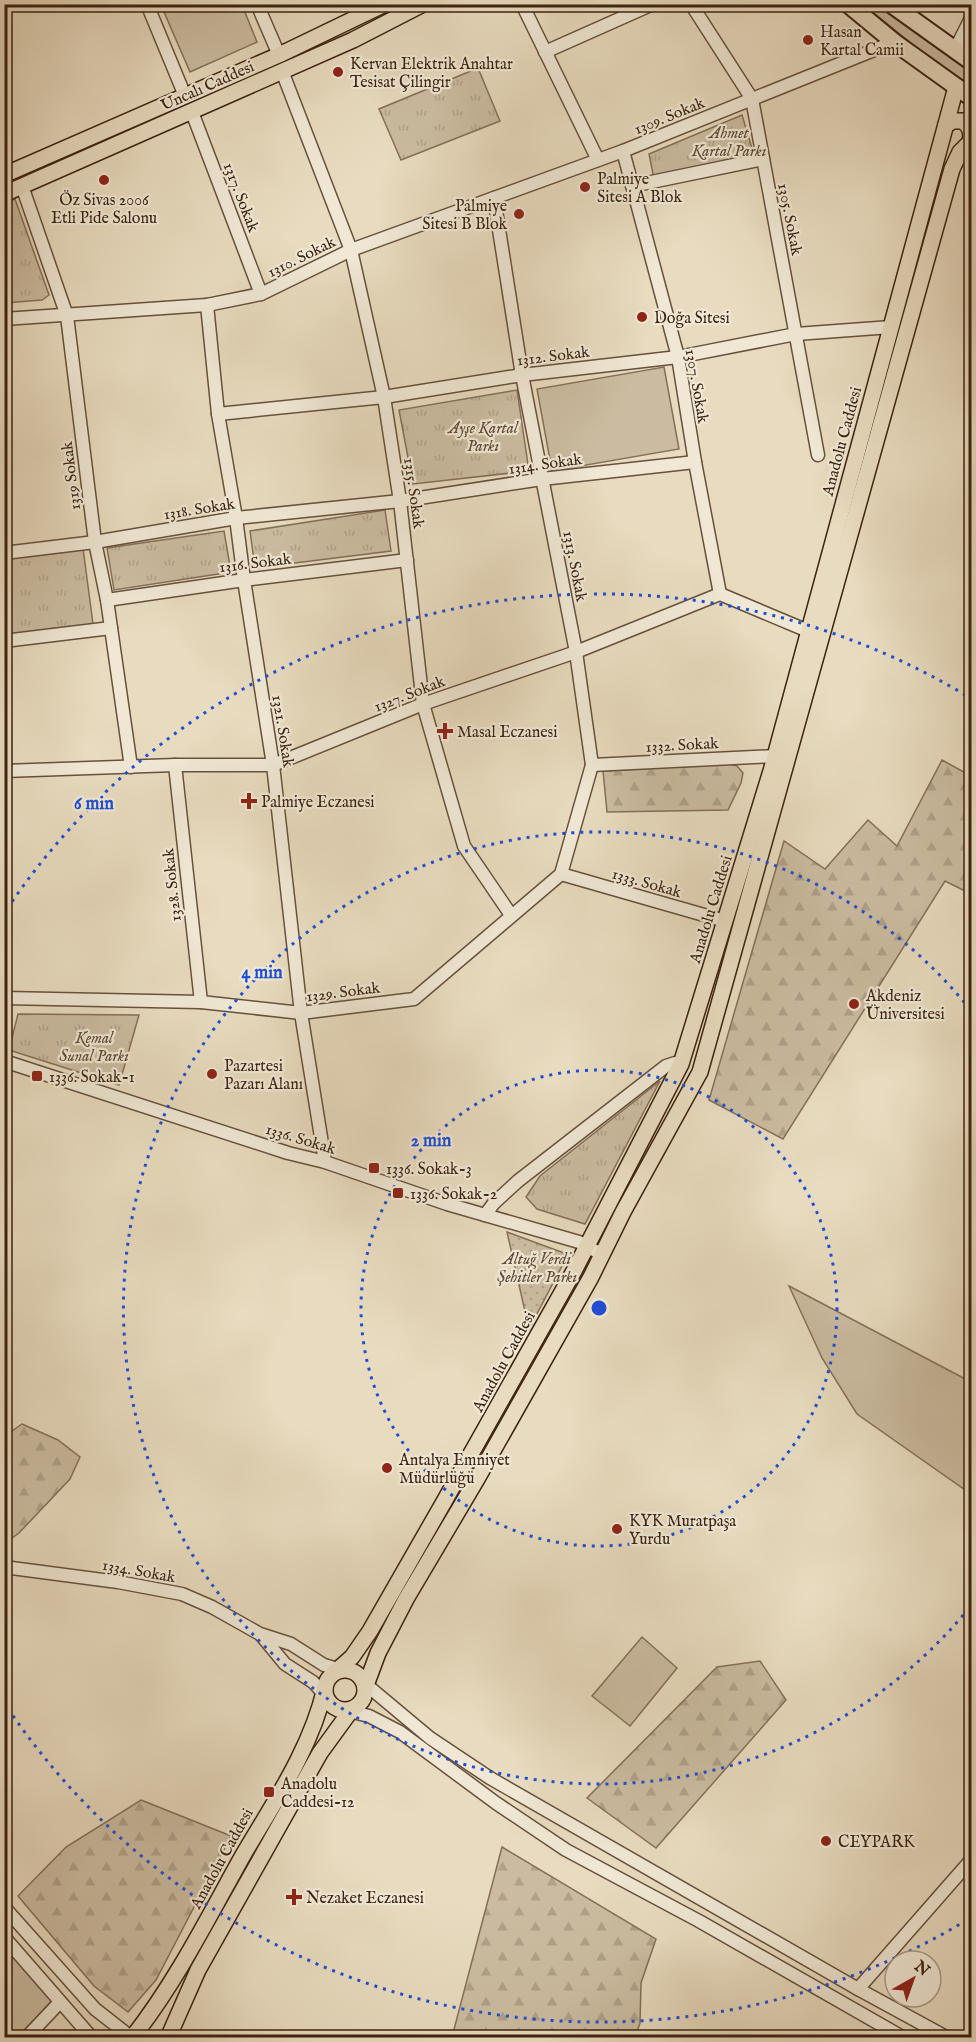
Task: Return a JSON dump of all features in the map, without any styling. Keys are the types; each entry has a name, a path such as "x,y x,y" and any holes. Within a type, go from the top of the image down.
{"highway":[{"path":"848,4 894,42 972,98"},
{"path":"891,4 972,62"}],"main road":[{"name":"Uncalı Caddesi","path":"4,175 279,55 385,4"},
{"name":"Uncalı Caddesi","path":"4,194 353,40 423,4"},
{"name":"Anadolu Caddesi","path":"338,1670 352,1657 370,1632 587,1248 681,1064 775,756 956,87"},
{"path":"946,125 952,121 963,121 969,127 971,141"},
{"name":"Anadolu Caddesi","path":"365,1685 378,1653 406,1599 477,1479 603,1255 623,1212 700,1072 952,169 960,152 971,141"},
{"path":"168,2037 198,1970 320,1753 349,1710 362,1700 365,1685 355,1672 338,1670 330,1676 324,1692 333,1706 349,1710"},
{"name":"Anadolu Caddesi","path":"132,2037 172,1981 295,1764 320,1709 324,1692"}],"street":[{"path":"147,4 185,96"},
{"path":"256,4 279,55"},
{"path":"522,4 598,160"},
{"path":"545,52 654,4"},
{"name":"1305. Sokak","path":"691,4 752,99 818,455"},
{"path":"954,50 972,16"},
{"name":"1309. Sokak","path":"598,160 623,152 894,42"},
{"name":"1315. Sokak","path":"282,71 351,250 384,397 400,501 423,704 464,846 511,915"},
{"name":"1317. Sokak","path":"192,112 261,294"},
{"name":"1307. Sokak","path":"623,152 678,357 720,594"},
{"path":"632,186 763,159"},
{"name":"1310. Sokak","path":"4,320 207,305 261,294 351,250 598,160"},
{"name":"1319 Sokak","path":"22,186 67,316 95,542 107,600 130,767"},
{"name":"1313. Sokak","path":"494,198 522,375 576,652 592,765 561,874"},
{"name":"1321. Sokak","path":"207,305 218,414 273,765 301,1013 326,1162"},
{"name":"1312. Sokak","path":"218,414 384,397 522,375 678,357 796,334 891,327"},
{"name":"1314. Sokak","path":"400,501 542,479 695,462"},
{"name":"1318. Sokak","path":"4,553 95,542 236,518 400,501"},
{"name":"1316. Sokak","path":"107,600 406,560"},
{"path":"720,594 808,632"},
{"name":"1327. Sokak","path":"4,771 174,765 273,765 423,704 576,652 720,594"},
{"path":"4,641 111,628"},
{"name":"1332. Sokak","path":"592,765 775,756"},
{"name":"1328. Sokak","path":"174,765 201,1002"},
{"path":"511,915 561,874"},
{"name":"1333. Sokak","path":"561,874 725,921"},
{"name":"1329. Sokak","path":"4,998 201,1002 301,1013 414,999 511,915"},
{"name":"1336. Sokak","path":"4,1061 288,1153 326,1162 485,1215 579,1242 603,1255"},
{"path":"485,1215 494,1203 518,1181 666,1066 681,1064"},
{"name":"1334. Sokak","path":"4,1567 118,1582 182,1594 212,1607 260,1634 291,1644 324,1665 338,1670"},
{"name":"1334. Sokak","path":"260,1634 285,1664 324,1692"},
{"path":"365,1685 430,1738 490,1778 858,1989 948,2037"},
{"path":"349,1710 369,1716 400,1732 496,1803 566,1850 699,1921 904,2037"},
{"path":"858,1989 972,1859"},
{"path":"4,1906 95,2009 132,2037"},
{"path":"4,1937 92,2037"},
{"path":"26,2037 60,2002"}],"green space":[{"path":"161,5 242,5 257,42 190,72"},
{"path":"864,5 880,5 971,69 971,88 911,43"},
{"path":"478,68 500,121 401,160 379,109"},
{"name":"Ahmet Kartal Parkı","path":"742,115 754,155 654,179 649,154"},
{"path":"15,199 49,295 42,300 5,303 5,203"},
{"path":"664,367 679,449 552,471 537,389"},
{"name":"Ayşe Kartal Parkı","path":"517,390 529,471 413,484 399,410"},
{"path":"385,510 391,551 255,568 250,531"},
{"path":"224,531 231,572 114,590 107,548"},
{"path":"83,548 93,624 5,635 4,558"},
{"path":"942,760 971,776 971,894 945,881 783,1139 709,1100 784,841 825,869 868,820 897,846"},
{"path":"729,764 737,766 743,773 741,783 728,810 607,812 603,771"},
{"name":"Kemal Sunal Parkı","path":"18,1014 139,1015 119,1085 9,1050"},
{"path":"660,1081 585,1224 537,1209 526,1197 540,1176"},
{"name":"Altuğ Verdi Şehitler Parkı","path":"507,1232 564,1253 563,1264 529,1329"},
{"path":"789,1286 971,1382 971,1494 857,1414 822,1358"},
{"path":"22,1424 58,1440 80,1457 70,1479 19,1533 5,1543 5,1436"},
{"path":"642,1637 677,1668 630,1726 592,1696"},
{"path":"760,1661 786,1700 656,1848 587,1798 717,1667"},
{"path":"141,1800 231,1836 156,1980 128,2012 94,1986 18,1896 66,1847"},
{"path":"502,1847 656,1939 641,1983 640,2023 635,2037 452,2037"},
{"path":"4,1937 60,2002 26,2037 5,2037"}],"place":[{"name":"Hasan Kartal Camii","path":"808,40"},
{"name":"Kervan Elektrik Anahtar Tesisat Çilingir","path":"338,72"},
{"name":"Öz Sivas 2006 Etli Pide Salonu","path":"104,180"},
{"name":"Palmiye Sitesi A Blok","path":"585,187"},
{"name":"Palmiye Sitesi B Blok","path":"519,214"},
{"name":"Doğa Sitesi","path":"642,317"},
{"name":"Masal Eczanesi","path":"445,731"},
{"name":"Palmiye Eczanesi","path":"249,801"},
{"name":"Akdeniz Üniversitesi","path":"854,1004"},
{"name":"Pazartesi Pazarı Alanı","path":"212,1074"},
{"name":"1336. Sokak-1","path":"37,1076"},
{"name":"1336. Sokak-3","path":"374,1168"},
{"name":"1336. Sokak-2","path":"398,1193"},
{"name":"Antalya Emniyet Müdürlüğü","path":"387,1468"},
{"name":"KYK Muratpaşa Yurdu","path":"617,1529"},
{"name":"Anadolu Caddesi-12","path":"269,1792"},
{"name":"CEYPARK","path":"826,1841"},
{"name":"Nezaket Eczanesi","path":"294,1897"}]}
